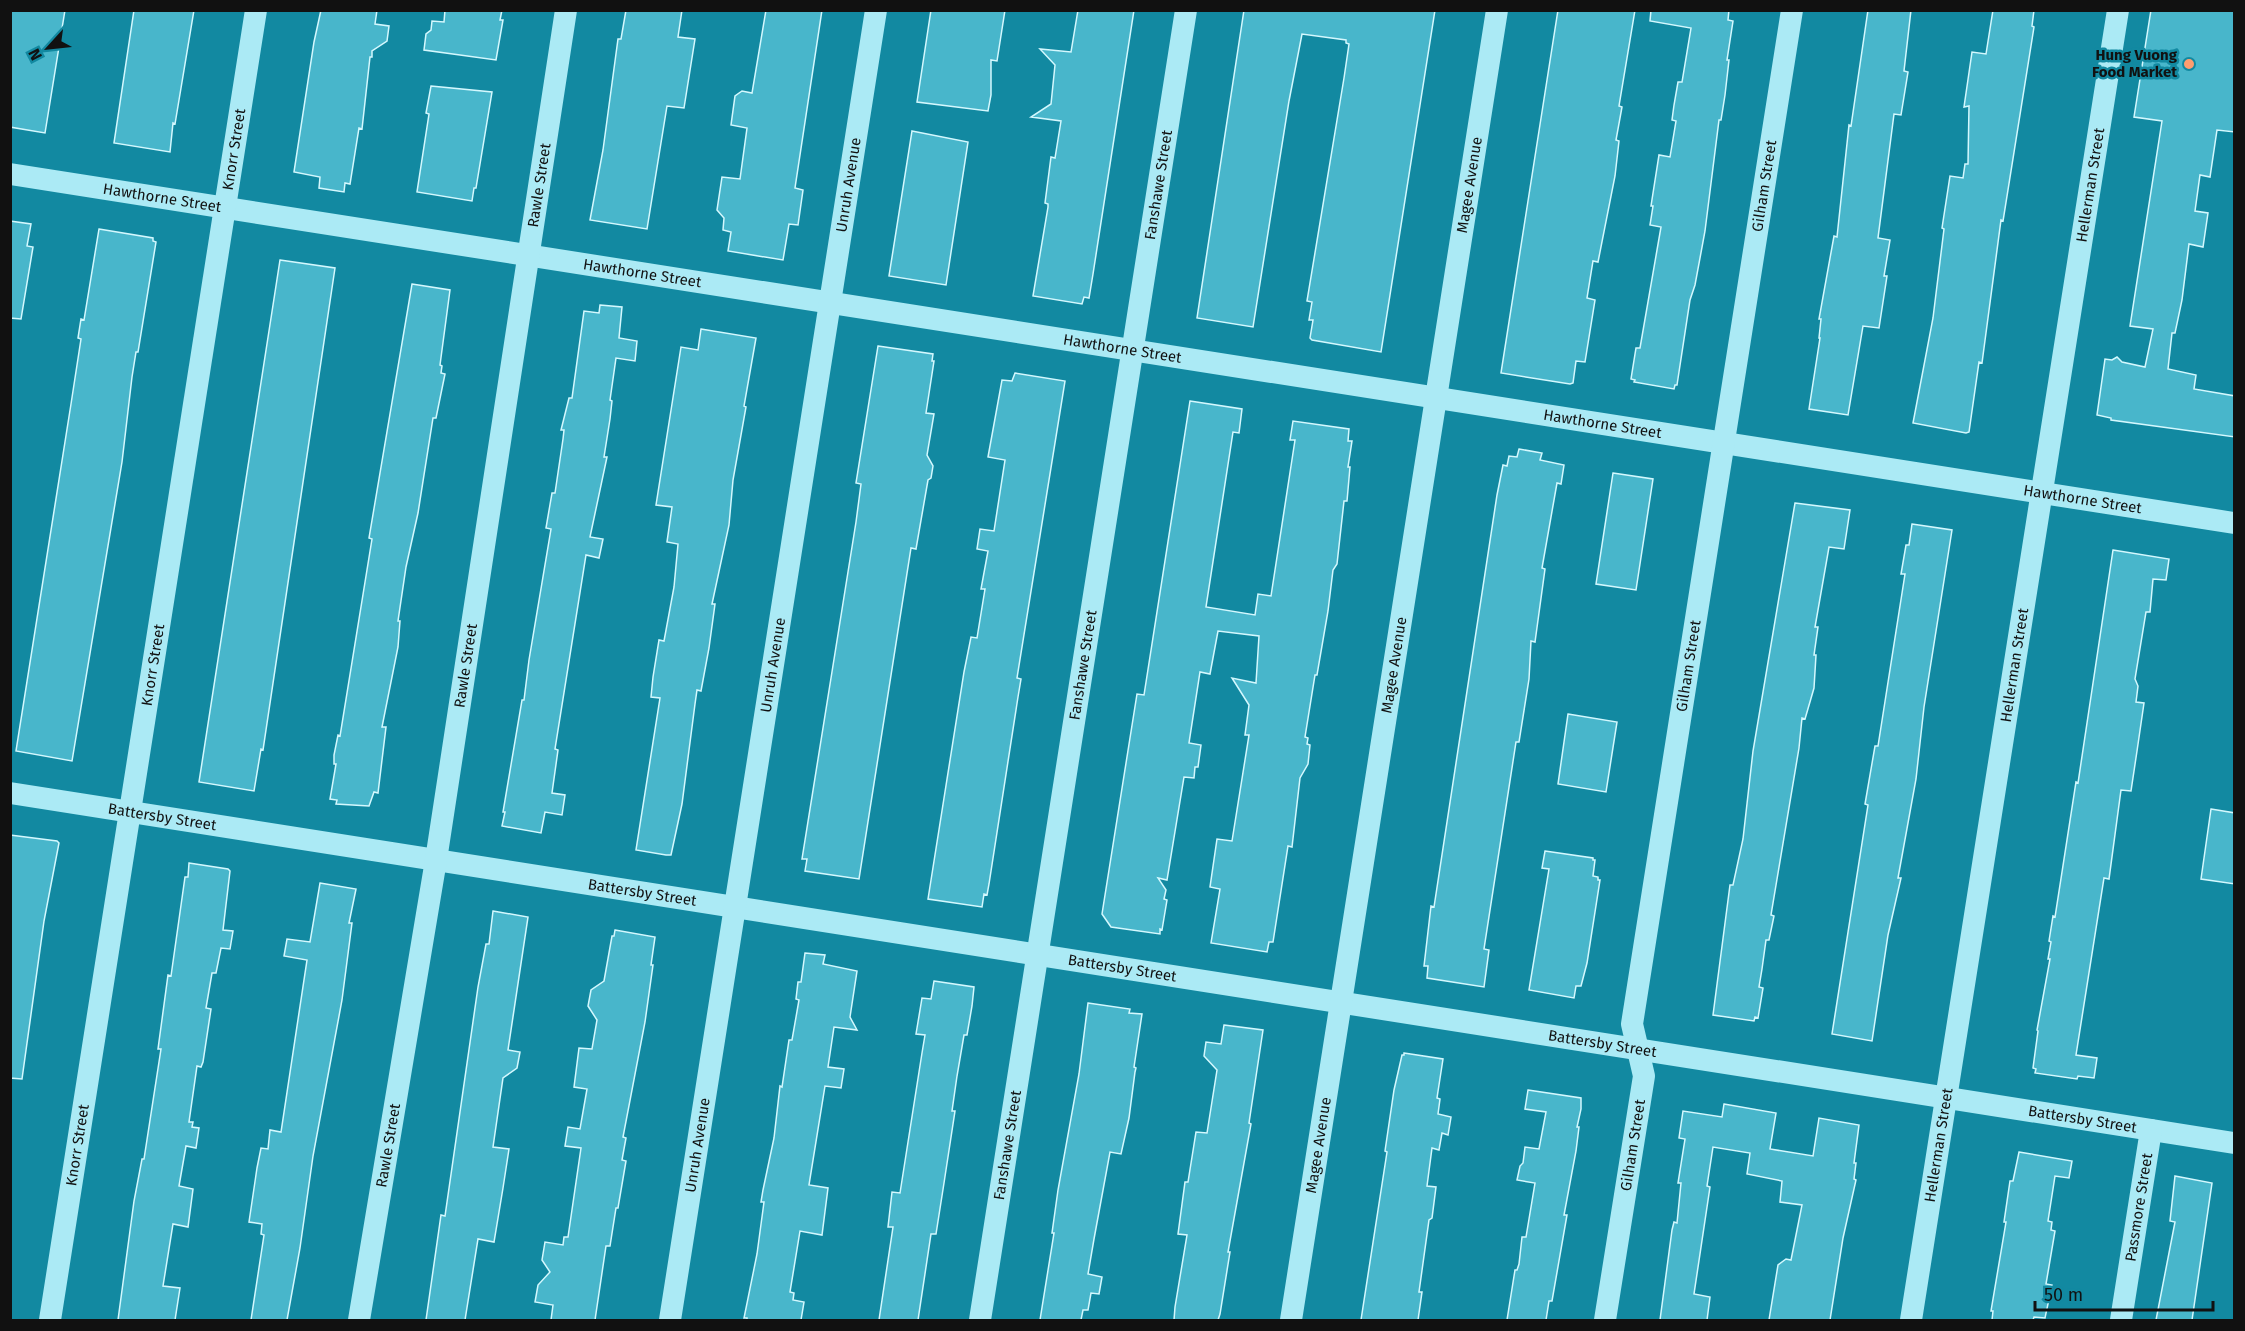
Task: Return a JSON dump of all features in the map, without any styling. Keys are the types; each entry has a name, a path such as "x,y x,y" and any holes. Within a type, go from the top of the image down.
{"street":[{"name":"Knorr Street","path":"50,1320 256,10"},
{"name":"Rawle Street","path":"359,1320 436,860 566,10"},
{"name":"Unruh Avenue","path":"670,1320 876,10"},
{"name":"Fanshawe Street","path":"980,1320 1186,10"},
{"name":"Magee Avenue","path":"1291,1320 1497,10"},
{"name":"Gilham Street","path":"1605,1320 1644,1076 1632,1024 1792,10"},
{"name":"Hellerman Street","path":"1911,1320 2118,10"},
{"name":"Hawthorne Street","path":"10,174 2235,523"},
{"name":"Battersby Street","path":"10,793 2235,1143"},
{"name":"Passmore Street","path":"2121,1320 2151,1130"}],"building":[{"path":"10,10 65,10 45,133 10,127"},
{"path":"134,10 194,10 175,124 173,123 170,152 114,143"},
{"path":"321,10 377,10 375,24 389,26 387,41 372,51 372,57 370,57 362,129 359,128 350,184 345,183 344,192 319,188 320,177 294,172"},
{"path":"445,10 502,10 500,20 503,20 496,60 424,50 426,34 431,30 432,21 444,22"},
{"path":"626,10 682,10 678,37 695,39 684,108 667,106 647,229 590,220 603,150 618,39 621,39"},
{"path":"766,10 822,10 795,188 803,190 798,225 789,224 783,260 728,251 731,232 723,230 724,218 717,210 722,177 740,179 747,128 731,125 735,96 742,91 752,93"},
{"path":"931,10 1005,10 997,61 991,60 991,95 988,111 917,102"},
{"path":"1078,10 1134,10 1089,298 1084,297 1082,304 1033,296 1048,207 1045,203 1051,157 1055,158 1061,121 1031,117 1051,104 1055,65 1040,49 1071,52"},
{"path":"1244,10 1435,10 1381,352 1310,338 1313,320 1309,320 1312,302 1307,301 1344,78 1349,44 1346,40 1302,34 1253,327 1197,318"},
{"path":"1558,10 1635,10 1619,106 1622,107 1616,140 1619,141 1615,176 1598,262 1593,261 1587,298 1595,300 1585,362 1576,361 1573,383 1570,384 1501,373"},
{"path":"1651,10 1729,10 1728,20 1733,21 1725,95 1721,120 1719,120 1705,231 1690,300 1677,385 1674,389 1634,382 1635,380 1631,379 1636,348 1640,348 1661,227 1650,225 1659,155 1670,157 1676,121 1672,120 1674,105 1678,82 1682,82 1691,28 1650,21"},
{"path":"1868,10 1911,10 1904,71 1908,72 1901,115 1894,114 1878,238 1890,240 1879,328 1863,326 1848,415 1809,409 1820,338 1821,319 1819,319 1834,236 1837,237 1849,125 1851,126"},
{"path":"1993,10 2034,10 2032,26 2034,27 2003,221 2001,220 1982,363 1979,362 1969,432 1966,433 1913,423 1933,318 1950,176 1963,178 1965,164 1968,164 1969,106 1964,107 1972,52 1986,54"},
{"path":"2151,10 2235,10 2235,132 2217,130 2210,177 2200,175 2195,211 2208,213 2203,247 2189,244 2182,300 2175,333 2172,333 2168,369 2196,375 2194,389 2235,396 2235,437 2111,420 2111,418 2097,415 2105,359 2112,360 2117,357 2122,362 2145,367 2153,329 2130,326 2162,121 2134,117"},
{"path":"431,86 492,92 472,201 417,192"},
{"path":"912,131 968,142 946,285 889,276"},
{"path":"10,221 31,224 27,246 33,247 21,319 10,318"},
{"path":"99,229 153,238 156,242 138,352 136,352 122,462 72,761 16,751 81,339 78,338 81,319 84,320"},
{"path":"280,260 335,268 263,750 261,749 254,791 199,782"},
{"path":"412,284 450,290 440,365 442,366 441,373 445,374 436,418 433,418 418,513 406,567 398,621 400,621 398,647 382,727 386,727 378,793 374,792 369,806 336,804 337,800 330,799 336,764 334,764 334,755 338,735 340,736 372,539 369,538"},
{"path":"600,305 622,307 619,338 637,341 635,361 616,358 604,457 607,457 590,537 603,539 599,558 586,555 555,749 558,750 552,793 565,795 562,815 545,812 541,833 502,826 505,812 503,812 522,700 524,700 551,529 546,528 552,493 555,493 564,430 561,430 569,398 572,398 584,311 599,313"},
{"path":"701,329 756,338 733,480 729,525 712,604 715,604 709,648 701,691 697,690 682,804 671,855 666,855 636,850 660,698 651,697 653,677 659,640 664,641 674,587 678,544 667,542 672,507 656,505 681,347 698,350"},
{"path":"878,346 933,354 932,361 934,361 926,413 934,414 927,455 933,466 931,478 928,480 916,549 911,548 859,879 805,871 807,859 802,859 856,522 861,484 856,483"},
{"path":"1015,373 1065,381 1017,678 1021,679 989,884 987,895 984,894 982,907 928,899 964,672 971,637 977,638 985,589 981,589 988,551 977,549 980,529 994,531 1005,460 988,457 1002,380 1012,381"},
{"path":"1190,401 1242,409 1239,433 1233,432 1206,607 1255,615 1258,594 1271,596 1295,440 1290,440 1293,421 1349,429 1348,441 1352,441 1348,467 1350,467 1347,501 1344,501 1337,564 1333,570 1328,611 1305,737 1308,738 1307,744 1310,745 1308,764 1300,778 1292,847 1288,846 1273,942 1269,942 1267,952 1211,943 1220,889 1210,887 1217,839 1232,841 1249,735 1245,735 1249,705 1232,678 1256,683 1259,636 1218,631 1210,674 1200,672 1189,743 1201,745 1198,767 1195,767 1194,778 1184,777 1167,880 1158,878 1166,890 1164,899 1167,900 1160,934 1111,927 1102,914 1137,694 1144,695"},
{"path":"1519,449 1542,453 1540,460 1564,465 1561,484 1557,483 1542,568 1545,569 1535,642 1531,641 1529,679 1519,742 1516,742 1484,949 1489,950 1484,987 1427,978 1428,966 1424,966 1431,906 1434,907 1497,495 1503,465 1507,466 1509,456 1517,457"},
{"path":"1613,473 1653,479 1636,590 1596,584"},
{"path":"1795,503 1850,510 1844,549 1829,547 1815,627 1818,627 1814,655 1816,655 1814,688 1805,719 1802,718 1771,915 1774,916 1769,940 1766,940 1759,987 1763,988 1758,1018 1755,1017 1754,1021 1713,1015 1730,885 1733,885 1743,839 1753,751"},
{"path":"1912,524 1952,530 1924,707 1916,779 1898,878 1901,878 1888,935 1872,1041 1832,1034 1868,805 1865,804 1875,746 1878,746 1905,574 1901,574"},
{"path":"2113,550 2169,559 2166,580 2153,579 2150,612 2146,612 2135,679 2138,686 2136,702 2144,703 2131,791 2121,790 2109,879 2104,878 2076,1055 2097,1058 2094,1078 2078,1076 2077,1079 2035,1073 2036,1069 2033,1068 2037,1030 2050,959 2048,959 2051,942 2049,941 2053,916 2055,917 2076,782 2078,783"},
{"path":"1568,714 1617,722 1606,792 1558,784"},
{"path":"2211,809 2235,813 2235,884 2201,879"},
{"path":"10,835 59,843 44,921 22,1079 10,1078"},
{"path":"1545,851 1593,858 1595,860 1593,876 1600,880 1587,963 1581,986 1576,986 1574,998 1529,990 1549,869 1542,868"},
{"path":"189,863 230,871 223,930 233,931 230,949 221,948 216,973 212,973 206,1008 211,1009 203,1062 201,1067 197,1066 189,1122 193,1122 192,1127 199,1128 196,1148 186,1146 179,1186 193,1189 188,1227 173,1224 163,1286 180,1288 175,1320 118,1320 134,1201 142,1159 144,1159 161,1049 158,1049 168,975 171,976"},
{"path":"320,883 356,889 349,923 352,923 342,1000 313,1156 287,1320 251,1320 264,1235 261,1234 262,1224 249,1222 257,1168 261,1148 268,1149 270,1130 281,1132 307,960 284,956 287,939 310,942"},
{"path":"493,911 528,917 508,1050 520,1052 517,1068 503,1078 493,1147 509,1149 503,1188 494,1242 478,1239 465,1320 426,1320 441,1215 445,1216 478,987 486,944 489,944"},
{"path":"615,930 655,937 645,1022 623,1137 626,1138 622,1160 626,1161 610,1246 606,1246 595,1320 551,1320 553,1305 535,1302 538,1285 550,1272 542,1260 545,1242 563,1245 564,1237 568,1237 581,1148 565,1146 568,1127 580,1129 587,1089 574,1087 579,1048 592,1049 597,1020 588,1006 591,990 604,981"},
{"path":"805,953 825,955 823,964 857,971 850,1017 857,1030 834,1027 828,1067 844,1069 841,1088 825,1086 809,1185 828,1188 822,1235 800,1231 790,1292 794,1293 793,1300 804,1302 801,1320 747,1320 744,1318 757,1254 764,1202 761,1202 774,1138 780,1086 782,1087 789,1040 792,1040 799,1000 796,999 798,982 801,982"},
{"path":"934,981 974,987 967,1035 964,1035 957,1076 952,1111 955,1111 936,1234 931,1234 918,1320 879,1320 893,1227 888,1227 892,1192 900,1193 925,1035 916,1034 922,998 931,999"},
{"path":"1088,1003 1130,1009 1129,1013 1142,1014 1129,1118 1121,1154 1110,1152 1088,1274 1102,1277 1099,1294 1091,1293 1088,1310 1083,1310 1081,1320 1040,1320 1054,1233 1052,1233 1058,1190 1079,1074"},
{"path":"1224,1025 1263,1030 1249,1123 1251,1124 1228,1252 1230,1252 1220,1314 1218,1320 1174,1320 1187,1235 1178,1234 1185,1182 1188,1182 1196,1132 1207,1133 1217,1070 1204,1056 1206,1042 1221,1044"},
{"path":"1404,1053 1443,1059 1437,1098 1440,1099 1438,1114 1451,1117 1448,1135 1442,1133 1439,1150 1432,1148 1427,1186 1436,1187 1419,1292 1422,1292 1418,1320 1361,1320 1387,1152 1385,1151 1394,1090"},
{"path":"1528,1090 1581,1098 1581,1109 1564,1215 1567,1215 1552,1301 1549,1301 1546,1320 1507,1320 1515,1270 1519,1264 1522,1237 1526,1237 1535,1183 1517,1180 1520,1166 1523,1163 1525,1147 1539,1149 1546,1112 1525,1109"},
{"path":"1724,1104 1776,1113 1770,1149 1813,1156 1819,1118 1859,1125 1854,1163 1856,1163 1854,1179 1856,1180 1843,1238 1830,1320 1769,1320 1778,1265 1786,1259 1791,1260 1802,1205 1780,1202 1782,1181 1747,1174 1750,1153 1713,1147 1707,1186 1710,1187 1694,1294 1710,1297 1707,1320 1660,1320 1672,1230 1674,1222 1677,1223 1681,1183 1678,1183 1685,1139 1679,1138 1683,1111 1722,1117"},
{"path":"2019,1152 2072,1161 2069,1178 2055,1176 2048,1221 2052,1222 2051,1230 2055,1231 2046,1284 2052,1285 2045,1318 1992,1320 1993,1311 1991,1311 2006,1222 2004,1222 2010,1181 2013,1181"},
{"path":"2175,1176 2212,1183 2192,1320 2156,1320 2175,1222 2170,1221"}],"place":[{"name":"Hung Vuong Food Market","path":"2189,64"}]}
